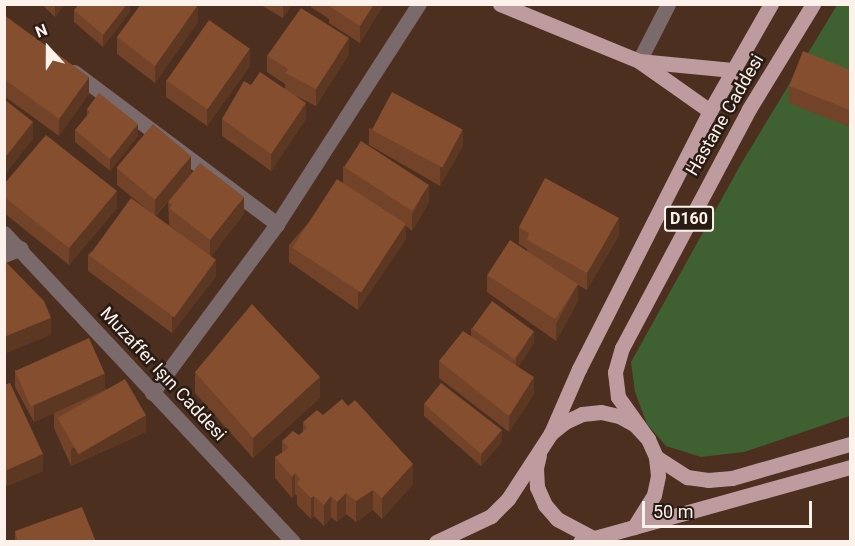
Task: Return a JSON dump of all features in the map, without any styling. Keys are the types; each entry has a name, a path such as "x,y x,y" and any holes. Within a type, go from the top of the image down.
{"main road":[{"path":"500,4 639,61 710,111"},
{"name":"Hastane Caddesi","path":"551,434 579,369 710,111 771,4"},
{"name":"Hastane Caddesi","path":"648,439 618,397 615,372 622,348 749,109 813,4"},
{"path":"639,61 733,70"},
{"name":"D160","path":"634,527 654,495 658,476 656,457 648,439 635,425 619,416 601,412 574,418 551,434 541,449 536,468 537,487 545,505 557,519 586,540 634,527 850,467"},
{"path":"656,457 687,477 708,480 732,478 850,444"},
{"path":"436,542 491,516 508,499 541,449"}],"street":[{"path":"152,393 278,224 419,4"},
{"path":"639,61 668,4"},
{"path":"61,62 278,224"},
{"name":"Muzaffer Işın Caddesi","path":"4,233 21,248 152,393 293,542"},
{"path":"4,255 21,248"}],"green space":[{"path":"837,5 850,5 850,416 744,452 701,457 666,446 647,424 635,392 631,362 741,164"}],"building":[{"path":"79,4 127,4 103,35 74,10"},
{"path":"141,4 198,5 155,66 117,37"},
{"path":"330,4 374,4 360,26 329,6"},
{"path":"301,8 349,38 316,89 285,73 288,69 267,56"},
{"path":"4,15 89,77 59,119 4,79"},
{"path":"209,20 250,49 208,109 167,81"},
{"path":"803,51 850,70 850,110 789,86"},
{"path":"260,72 306,103 271,154 222,119 244,81 251,85"},
{"path":"392,92 463,130 442,168 372,130"},
{"path":"99,93 138,124 110,159 75,130 90,112 87,109"},
{"path":"4,99 33,122 4,159"},
{"path":"153,124 191,156 155,200 116,168"},
{"path":"46,135 117,191 69,248 4,197 4,184"},
{"path":"361,141 429,185 412,211 344,167"},
{"path":"200,163 244,197 210,240 169,208 172,205 168,202"},
{"path":"545,178 619,218 587,273 527,240 529,233 519,227"},
{"path":"337,179 406,224 361,292 292,248"},
{"path":"131,198 216,260 174,317 89,255"},
{"path":"510,240 578,284 555,319 487,275"},
{"path":"4,260 44,301 51,318 4,337"},
{"path":"492,301 534,332 514,359 472,329"},
{"path":"252,304 320,377 253,438 195,372"},
{"path":"463,331 534,377 509,416 439,361"},
{"path":"89,338 105,374 31,407 15,371"},
{"path":"125,379 146,415 78,454 57,418"},
{"path":"10,383 43,454 7,470 4,465 4,385"},
{"path":"441,383 502,430 481,454 424,404"},
{"path":"342,399 348,406 355,400 413,464 382,498 373,490 356,501 346,493 337,502 331,496 324,505 314,496 311,498 297,484 300,479 295,473 292,477 275,457 289,448 282,441 293,431 299,435 307,428 303,422 317,410 323,415"},
{"path":"82,507 96,542 18,542 15,531"}]}
